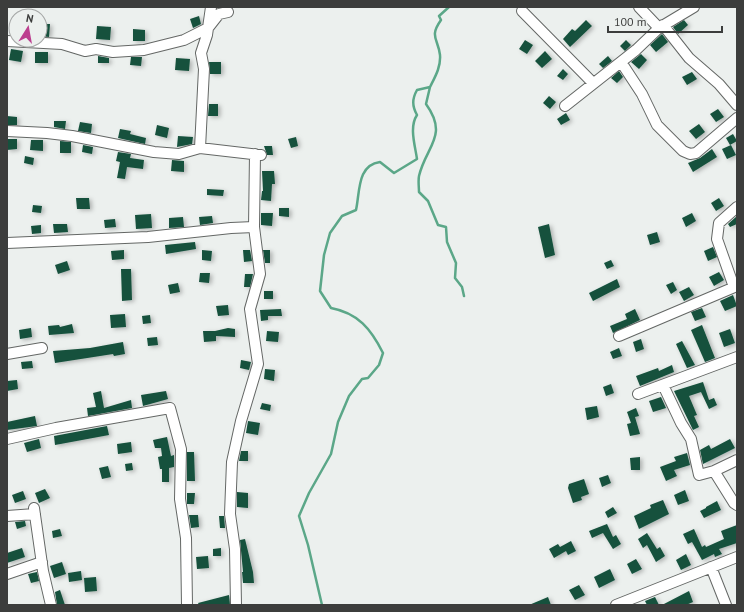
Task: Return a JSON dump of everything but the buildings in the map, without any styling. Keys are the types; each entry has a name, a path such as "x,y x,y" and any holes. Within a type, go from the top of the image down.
{"street":[{"path":"200,148 204,69 201,53 208,28 211,7"},
{"path":"639,7 661,26 688,58 719,84 737,105"},
{"path":"565,106 636,50 661,26 694,7"},
{"path":"522,11 593,83"},
{"path":"7,41 62,44 85,51 96,49 113,52 144,50 184,40 208,28 219,14 228,12"},
{"path":"621,62 642,94 657,125 683,151 690,154 696,153 737,118"},
{"path":"7,131 72,136 154,152 179,154 200,148 258,154 254,228 260,274 250,309 258,364 232,462 230,514 235,549 236,605"},
{"path":"619,336 736,287 717,240 719,223 737,207"},
{"path":"7,243 148,237 231,228 254,228"},
{"path":"7,354 42,348"},
{"path":"638,394 737,357"},
{"path":"663,385 681,423 691,439 699,475 714,471 737,460"},
{"path":"7,439 56,428 170,408 181,449 180,499 186,538 187,605"},
{"path":"714,471 734,503 737,505"},
{"path":"7,516 34,511 42,562 51,605"},
{"path":"616,605 737,557"},
{"path":"7,574 42,562"},
{"path":"711,567 726,605"}],"waterway":[{"path":"322,605 308,545 299,516 309,493 331,454 338,422 349,396 362,379 368,378 379,365 383,353 374,337 363,323 349,314 331,308 320,291 324,255 330,233 342,216 356,210 361,180 367,168 380,162 394,173 417,159 413,131 413,125 417,115 413,106 413,99 417,90 430,87 437,72 440,64 440,55 435,34 437,26 441,20 439,16 449,7"},
{"path":"430,87 426,104 433,115 436,125 436,133 419,176 419,192 428,201 438,225 446,227 447,242 456,263 455,278 462,287 464,296"}]}
